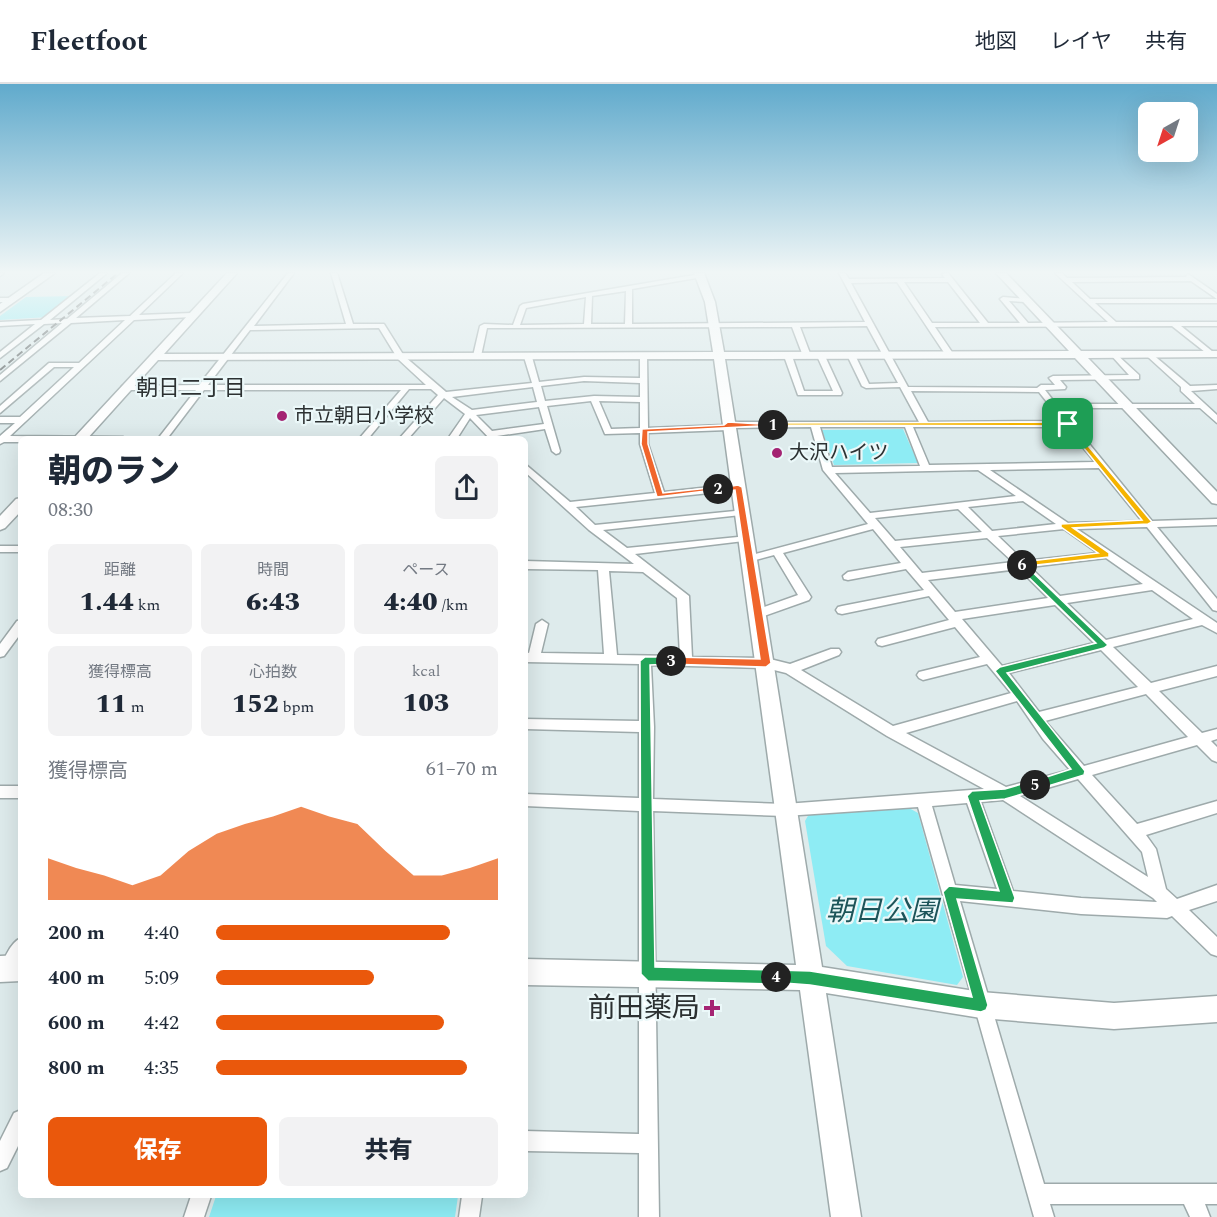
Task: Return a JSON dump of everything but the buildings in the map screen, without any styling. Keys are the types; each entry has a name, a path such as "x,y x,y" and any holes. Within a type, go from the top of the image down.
{"street":[{"path":"0,356 38,326"},
{"path":"0,379 63,326"},
{"path":"1,440 124,326"},
{"path":"81,436 182,326"},
{"path":"164,436 249,328 381,326 401,357 433,387 470,413 493,436"},
{"path":"477,356 484,326 633,326"},
{"path":"713,326 744,538 766,663 785,810 846,1217"},
{"path":"796,326 807,356"},
{"path":"871,326 926,425"},
{"path":"931,326 950,355"},
{"path":"1051,326 1217,500"},
{"path":"1175,326 1213,354"},
{"path":"851,356 866,386 1041,390 1041,387 1062,387 1053,378 1136,377 1114,354"},
{"path":"154,357 1213,354"},
{"path":"1151,355 1217,420"},
{"path":"788,356 801,393 838,393 820,356"},
{"path":"528,357 556,451"},
{"path":"644,357 644,444 660,495"},
{"path":"0,410 52,365 82,365"},
{"path":"405,436 439,397 445,395 584,379 644,381"},
{"path":"365,436 407,387"},
{"path":"125,388 433,387"},
{"path":"1186,388 1217,387"},
{"path":"1041,390 1217,607"},
{"path":"454,436 470,413 594,399 644,400"},
{"path":"594,399 608,432 728,426 1068,424"},
{"path":"1055,406 1202,406"},
{"path":"0,420 22,420"},
{"path":"908,425 926,469"},
{"path":"499,436 549,426"},
{"path":"815,426 828,470 990,659 1080,771 1149,849 1159,893"},
{"path":"1,440 18,440"},
{"path":"828,470 1100,465"},
{"path":"981,468 1106,555 1217,628"},
{"path":"528,471 593,528 683,596 686,662"},
{"path":"569,505 738,487"},
{"path":"748,559 871,520 960,505 1024,498"},
{"path":"0,525 18,505"},
{"path":"960,505 1217,756"},
{"path":"593,528 741,512"},
{"path":"892,545 1064,526 1148,522 1217,522"},
{"path":"624,552 744,538"},
{"path":"0,549 18,549"},
{"path":"758,614 805,597 777,551"},
{"path":"920,577 1106,555"},
{"path":"528,565 645,568"},
{"path":"848,576 909,565"},
{"path":"603,568 611,660"},
{"path":"882,642 956,619 1058,600 1153,586"},
{"path":"842,610 932,592"},
{"path":"1000,671 1204,620"},
{"path":"542,624 530,657 766,663 790,669 892,732 1005,794 1159,893 1217,948"},
{"path":"0,653 18,630"},
{"path":"790,669 835,652"},
{"path":"922,675 990,659"},
{"path":"645,661 649,1217"},
{"path":"1037,718 1217,671"},
{"path":"892,732 1020,695"},
{"path":"528,724 647,727"},
{"path":"528,800 785,810 1005,794 1217,734"},
{"path":"0,792 18,792"},
{"path":"972,796 1008,898"},
{"path":"923,800 1044,1217"},
{"path":"1134,832 1217,807"},
{"path":"949,892 1092,906 1167,910 1217,893"},
{"path":"10,968 18,952"},
{"path":"528,972 810,978 981,1005 1114,1016 1217,1009"},
{"path":"0,1161 18,1127"},
{"path":"528,1141 648,1144"},
{"path":"1190,1193 1200,1217"},
{"path":"1037,1194 1217,1194"},
{"path":"194,1217 200,1198"},
{"path":"469,1217 472,1198"}],"green space":[{"path":"903,429 918,463 834,465 822,430"},
{"name":"朝日公園","path":"909,808 918,813 963,977 957,985 847,966 826,946 805,821 809,814"},
{"path":"215,1198 458,1198 455,1217 209,1217"}],"railway":[{"path":"0,370 54,326"}],"place":[{"name":"市立朝日小学校","path":"282,416"},
{"name":"大沢ハイツ","path":"777,453"},
{"name":"前田薬局","path":"712,1008"}],"district":[{"name":"朝日二丁目","path":"191,388"}],"route":[{"path":"728,424 815,426 1068,424 1148,522 1064,526 1106,555 1021,564 1104,645 1000,671 1048,735 1080,771 1005,794 972,796 1008,898 949,892 981,1005 810,978 648,974 645,661 766,663 744,538 738,487 660,495 644,444 644,430 728,427 728,424"}]}
